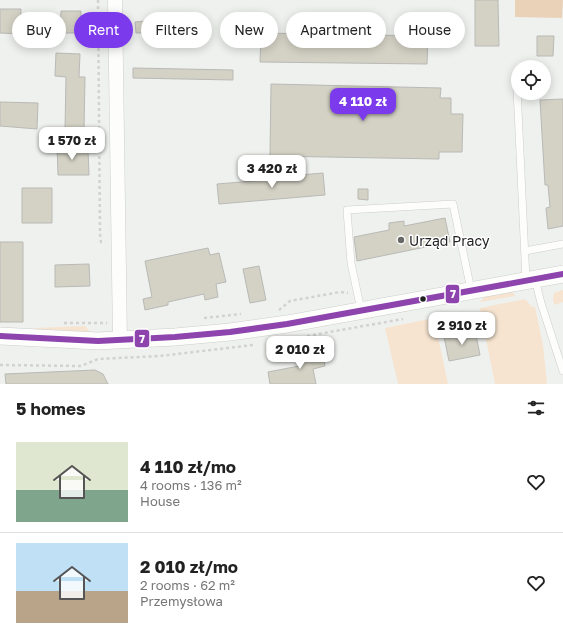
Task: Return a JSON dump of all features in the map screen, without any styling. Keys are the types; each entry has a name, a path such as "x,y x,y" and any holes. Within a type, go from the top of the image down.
{"street":[{"path":"115,0 120,340"},
{"path":"0,336 68,340 120,340 230,332 563,274"}],"lane":[{"path":"518,100 525,251 530,279 563,371"},
{"path":"361,310 351,263 347,210 453,204 471,290"},
{"path":"525,251 563,244"}],"path":[{"path":"98,0 100,234"}],"shaded area":[{"path":"515,0 563,0 562,18 515,17"},
{"path":"563,290 563,302 554,305 554,293"},
{"path":"513,292 515,296 480,302 485,296"},
{"path":"525,299 532,307 535,307 543,345 547,384 495,384 480,308"},
{"path":"434,318 448,384 398,384 385,328"},
{"path":"85,326 90,332 35,329 35,328"}],"building":[{"path":"475,0 498,0 499,46 475,46"},
{"path":"0,9 21,9 21,12 12,12 12,34 0,33"},
{"path":"81,11 74,12 74,33 66,33 66,12 61,12"},
{"path":"141,21 141,33 136,33 135,22"},
{"path":"278,33 286,33 286,48 386,48 386,35 394,35 394,48 428,48 427,64 260,62 260,48 278,48"},
{"path":"537,36 554,36 553,56 537,56"},
{"path":"56,53 80,54 79,77 85,77 84,129 65,129 66,77 55,76"},
{"path":"133,68 233,70 233,80 133,78"},
{"path":"271,84 441,88 440,98 451,98 451,114 463,114 462,152 439,152 439,159 270,156"},
{"path":"563,99 563,226 548,229 546,208 550,207 548,185 545,185 540,100"},
{"path":"0,102 38,103 37,129 0,126"},
{"path":"57,145 70,145 70,150 88,150 89,175 58,175"},
{"path":"323,173 325,195 219,204 217,184"},
{"path":"22,188 52,188 52,223 22,223"},
{"path":"358,189 368,189 368,200 358,199"},
{"name":"Urząd Pracy","path":"445,218 450,242 357,261 354,237 389,230 389,223 404,221 404,226"},
{"path":"0,242 23,242 23,322 0,322"},
{"path":"208,248 210,255 219,253 226,282 216,284 218,297 205,300 204,294 168,302 168,305 145,310 143,299 152,297 145,261"},
{"path":"89,264 90,286 55,287 55,265"},
{"path":"259,266 266,300 250,303 243,269"},
{"path":"475,330 480,355 449,361 444,337"},
{"path":"322,349 325,366 313,369 316,384 270,384 268,372 299,366 297,354"},
{"path":"95,370 103,374 108,384 6,384 5,374"}],"transit line":[{"name":"7","path":"0,336 98,341 175,337 230,332 287,324 563,274"}],"place":[{"name":"Urząd Pracy","path":"401,240"}]}
